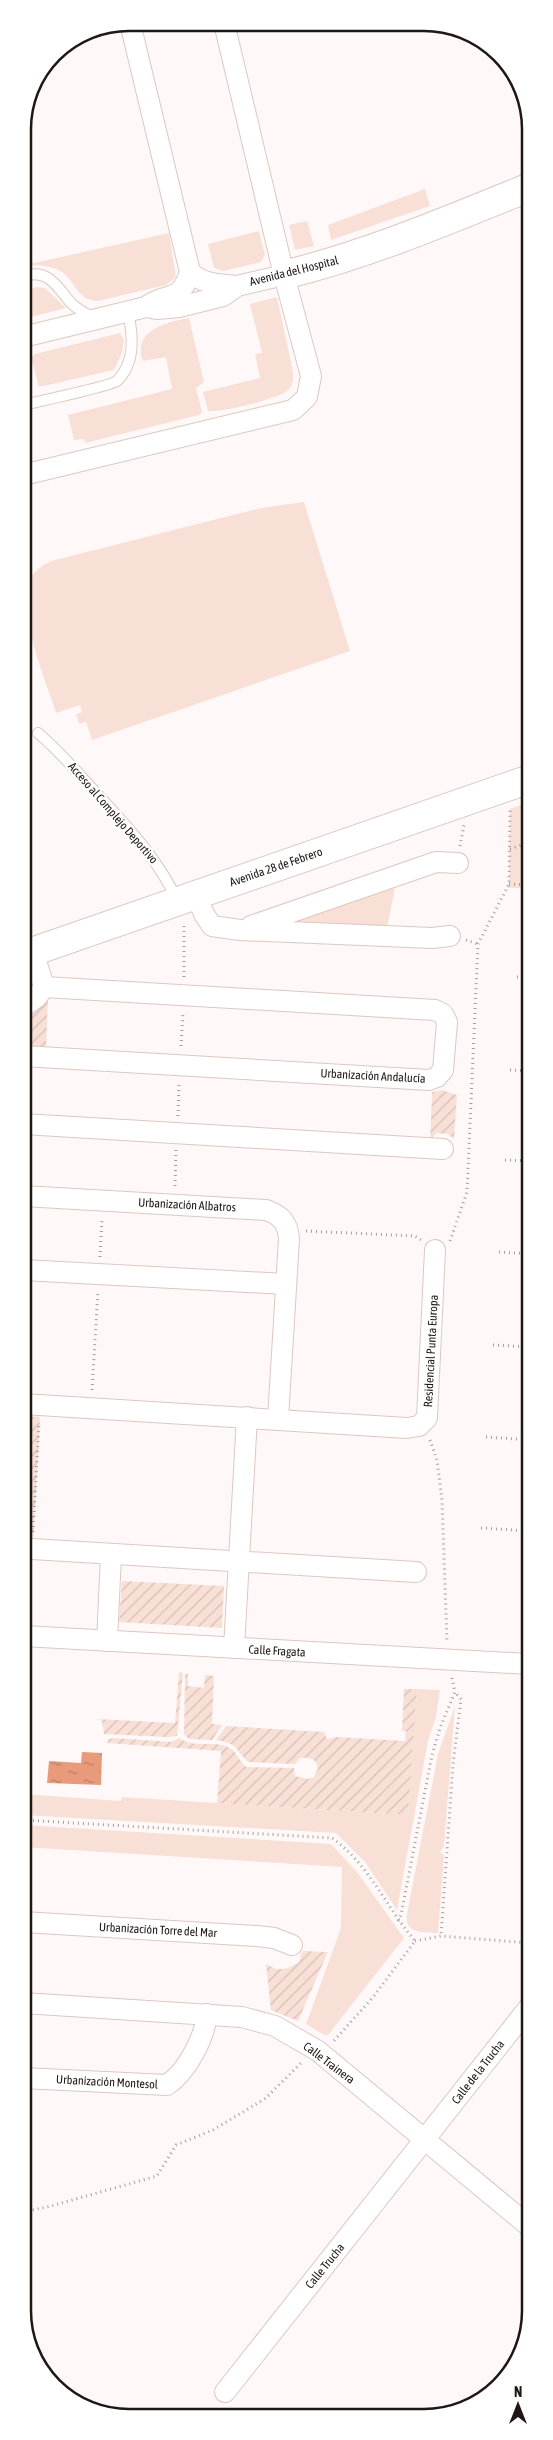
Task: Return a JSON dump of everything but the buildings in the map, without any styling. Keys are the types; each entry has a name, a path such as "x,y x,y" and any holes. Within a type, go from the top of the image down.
{"street":[{"path":"132,31 190,272 187,283 176,296 137,309"},
{"path":"31,473 292,410 301,404 311,388 311,376 284,275 226,31"},
{"name":"Avenida del Hospital","path":"31,335 137,309 179,307 223,296 237,286 346,258 454,218 522,189"},
{"path":"190,272 198,279 207,283 237,286"},
{"name":"Avenida 28 de Febrero","path":"31,952 522,782"},
{"path":"240,930 436,862 458,863"},
{"path":"187,898 204,914 212,926 240,930 432,938 450,936"},
{"path":"31,959 44,987 37,997 31,1001"},
{"name":"Urbanización Andalucía","path":"31,1056 429,1080 437,1077 443,1070 447,1022 443,1014 435,1010 44,987"},
{"path":"31,1124 443,1149"},
{"name":"Urbanización Albatros","path":"31,1196 274,1212 285,1223 288,1231 278,1419"},
{"name":"Residencial Punta Europa","path":"32,1404 407,1428 419,1426 427,1418 435,1250"},
{"path":"31,1270 286,1284"},
{"path":"234,1648 248,1417"},
{"path":"32,1549 416,1572"},
{"path":"106,1641 111,1555"},
{"name":"Calle Fragata","path":"31,1636 522,1664"},
{"name":"Urbanización Torre del Mar","path":"31,1922 257,1936 274,1938 292,1945"},
{"name":"Calle Trainera","path":"31,2003 242,2017 275,2026 318,2051 522,2220"},
{"name":"Urbanización Montesol","path":"31,2078 167,2085 176,2079 202,2038 207,2014"},
{"name":"Calle de la Trucha","path":"426,2139 522,2016"},
{"name":"Calle Trucha","path":"225,2392 426,2139"}],"lane":[{"path":"31,274 52,280 81,312 97,319"},
{"path":"31,402 115,382 126,369 132,353 137,309"},
{"name":"Acceso al Complejo Deportivo","path":"38,734 104,801 187,898"}],"path":[{"path":"510,848 522,844"},
{"path":"509,884 522,885"},
{"path":"517,977 522,977"},
{"path":"510,1070 522,1071"},
{"path":"504,1160 522,1161"},
{"path":"91,1408 103,1200"},
{"path":"499,1252 522,1253"},
{"path":"493,1345 522,1347"},
{"path":"32,1404 32,1549"},
{"path":"424,1423 437,1460 442,1500 448,1660"},
{"path":"486,1437 522,1439"},
{"path":"480,1528 522,1531"},
{"path":"398,1921 402,1915 432,1755 440,1728 455,1692 461,1699 453,1764 441,1936"},
{"path":"31,1820 332,1838 359,1865 398,1921 415,1941"},
{"path":"31,2210 157,2176 176,2145 213,2130 266,2098 300,2064 335,2041 374,1996 415,1941 441,1936 522,1942"}],"shaded area":[{"path":"425,189 430,206 331,240 328,225"},
{"path":"307,221 314,246 295,250 289,225"},
{"path":"259,231 265,255 261,262 223,271 214,268 208,244"},
{"path":"169,233 176,277 166,285 98,301 85,298 70,279 60,271 43,266 31,265 31,264"},
{"path":"31,288 45,288 66,308 31,317"},
{"path":"277,297 293,372 291,386 282,394 249,405 208,411 203,392 260,378 255,354 262,353 250,304"},
{"path":"189,318 204,382 196,388 202,412 199,415 85,443 84,439 74,440 68,415 172,389 166,357 143,361 142,342 154,329 171,322"},
{"path":"120,333 124,340 122,353 114,370 39,387 32,361 32,357 35,354"},
{"path":"304,502 350,651 92,740 86,722 79,724 76,714 82,712 80,705 56,713 31,634 31,578 38,569 51,561 261,508"},
{"path":"522,805 522,888 507,888 509,884 510,809"},
{"path":"395,888 386,933 290,922"},
{"path":"48,996 46,1052 31,1051 31,1007"},
{"path":"442,1090 457,1095 454,1139 448,1134 436,1133 430,1144 432,1092"},
{"path":"31,1416 40,1417 31,1562"},
{"path":"122,1581 224,1586 222,1628 119,1622"},
{"path":"179,1672 183,1673 177,1736 104,1734 102,1721 97,1719 175,1723"},
{"path":"185,1674 188,1674 188,1686 204,1688 205,1675 214,1676 212,1724 222,1725 212,1740 189,1739 184,1734"},
{"path":"404,1689 417,1689 408,1815 217,1803 221,1751 107,1743 109,1739 114,1738 171,1742 180,1738 197,1744 222,1745 233,1751 246,1767 294,1768 295,1776 308,1779 314,1777 318,1768 316,1762 312,1759 300,1758 295,1764 248,1762 233,1745 216,1740 226,1726 324,1732 327,1739 337,1737 405,1741 406,1731 402,1731"},
{"path":"417,1689 440,1690 436,1717 428,1741 397,1910 365,1862 336,1833 31,1815 31,1795 121,1801 122,1797 408,1815"},
{"path":"455,1706 444,1846 440,1852 444,1855 438,1933 421,1932 412,1929 408,1925 407,1914 438,1754"},
{"path":"31,1825 331,1844 357,1872 404,1938 328,2035 324,2035 306,2024 341,1928 342,1867 31,1848"},
{"path":"302,1951 328,1952 298,2021 271,2010 266,1964 279,1969 290,1967 299,1962"}],"water":[{"path":"82,1752 102,1753 101,1785 47,1783 49,1761 81,1763"}]}
